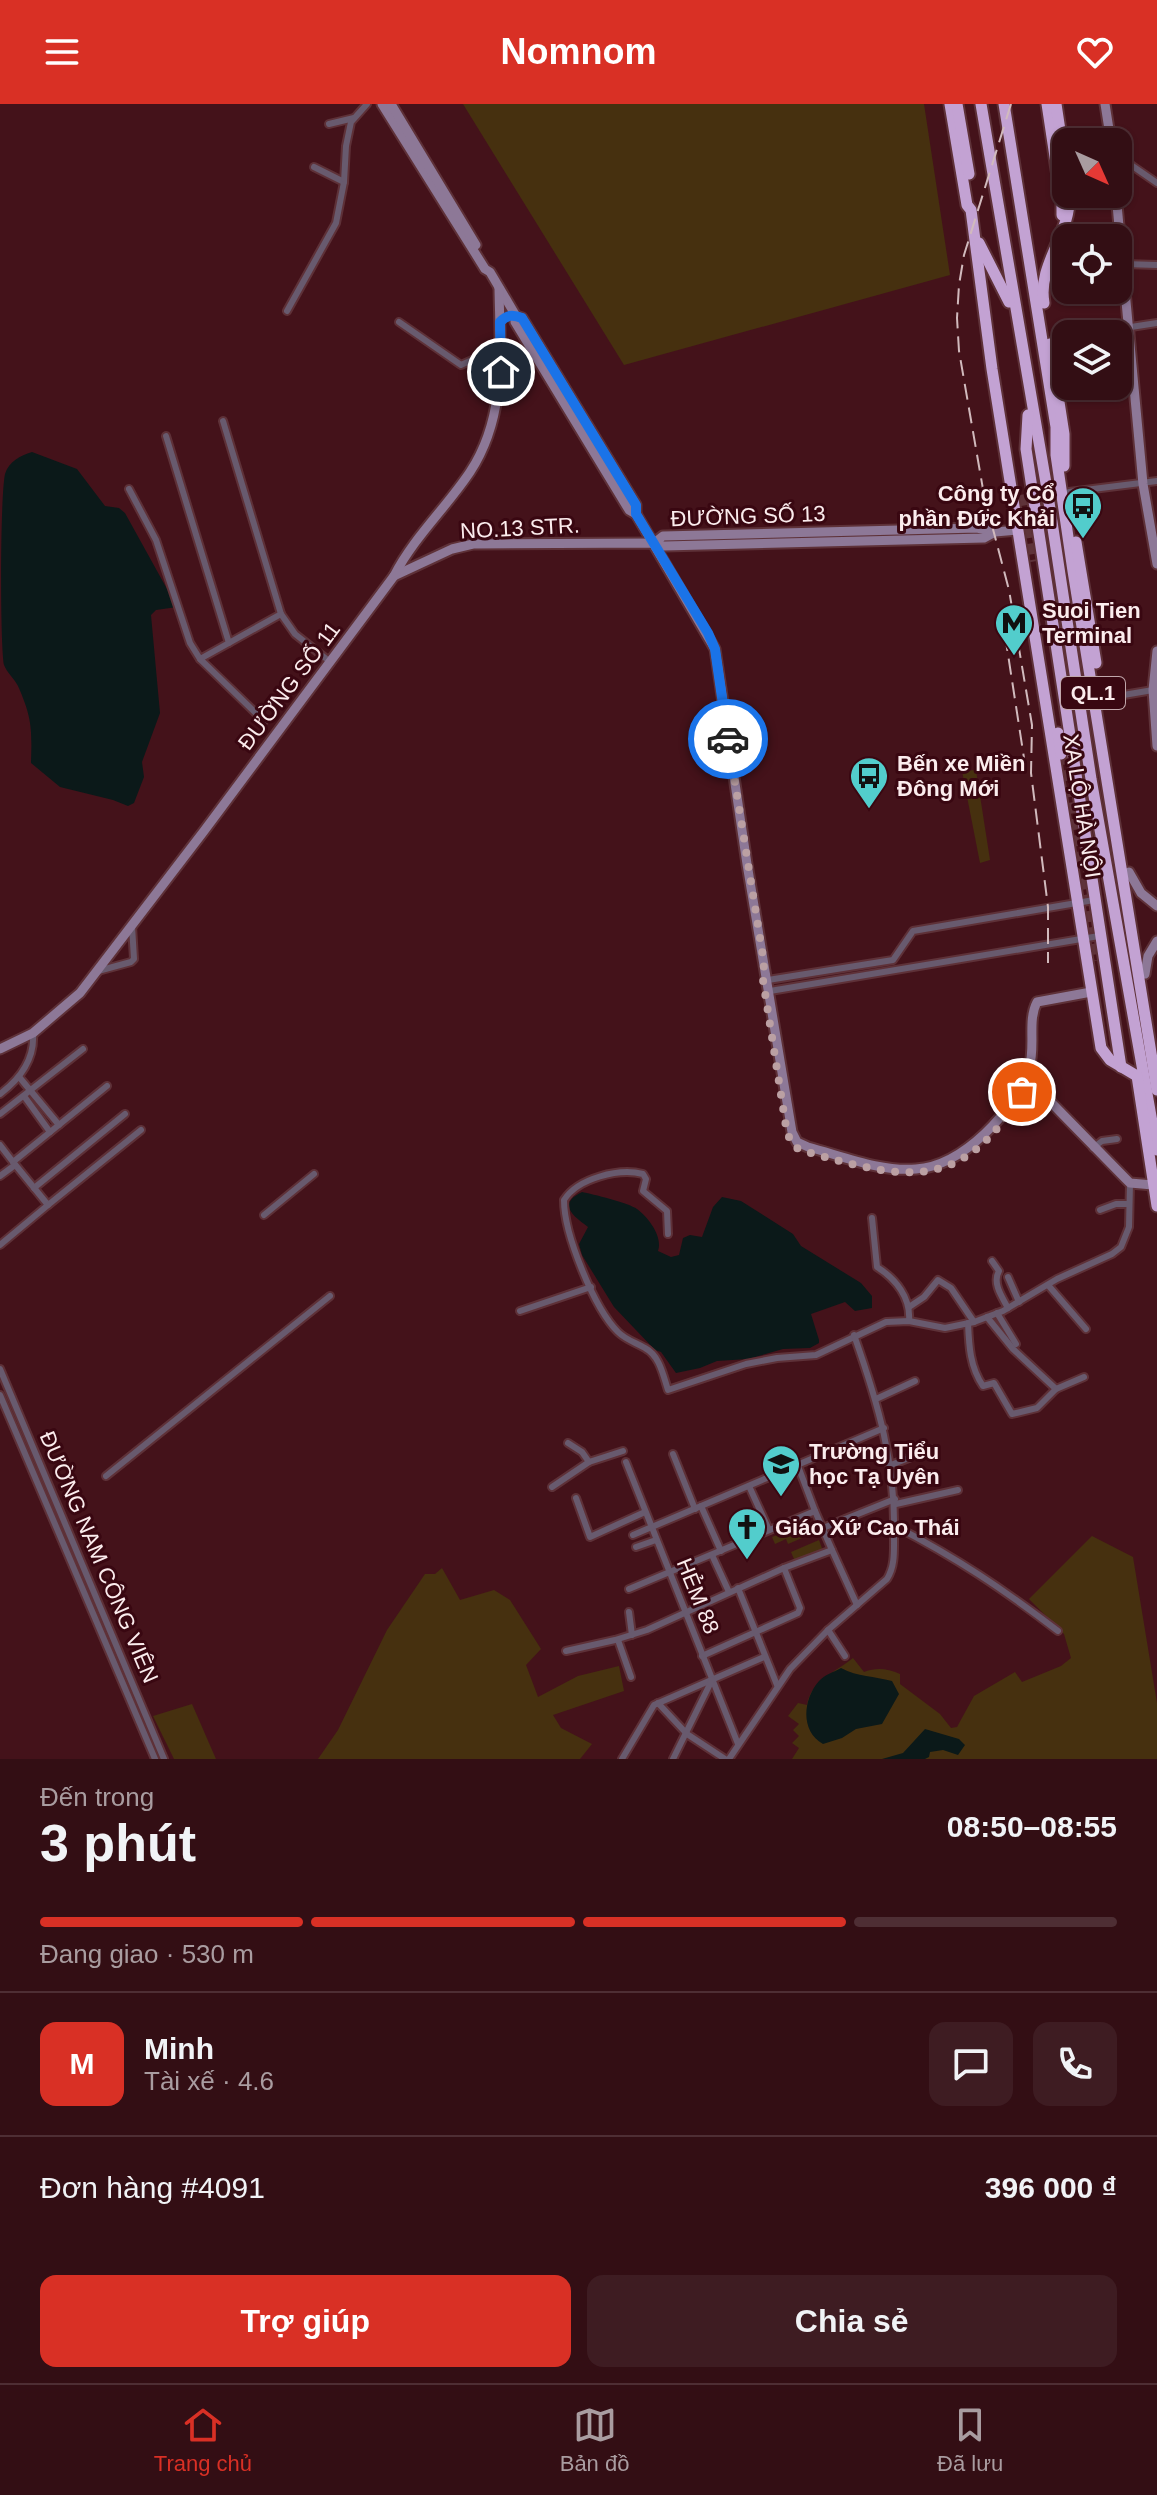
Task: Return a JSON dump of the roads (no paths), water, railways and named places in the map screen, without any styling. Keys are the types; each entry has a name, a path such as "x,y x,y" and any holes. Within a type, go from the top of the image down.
{"highway":[{"name":"XA LỘ HÀ NỘI","path":"953,104 974,204 971,210 992,369 1091,992 1101,1048 1110,1060"},
{"name":"XA LỘ HÀ NỘI","path":"981,104 1052,525 1140,1076 1157,1206"},
{"name":"XA LỘ HÀ NỘI","path":"1004,104 1056,427 1056,455 1098,699 1157,1085"},
{"name":"XA LỘ HÀ NỘI","path":"1035,295 1040,272 1063,223 1047,104"},
{"path":"1056,104 1060,128"},
{"name":"XA LỘ HÀ NỘI","path":"1066,208 1042,296 1061,405 1063,457 1098,699"},
{"name":"QL.1","path":"974,235 1017,317"},
{"name":"QL.1","path":"990,336 999,366 1020,495"},
{"name":"XA LỘ HÀ NỘI","path":"1029,387 1026,449 1121,1067"},
{"path":"1018,530 1052,525"},
{"name":"QL.1","path":"1031,562 1061,754"},
{"name":"XA LỘ HÀ NỘI","path":"1114,801 1129,872 1133,920 1157,1051"},
{"path":"1078,862 1080,879"},
{"path":"1094,961 1110,1060 1140,1076"},
{"name":"XA LỘ HÀ NỘI","path":"1140,1076 1157,1150"}],"street":[{"path":"287,311 336,223 344,182 346,146 354,118 367,104"},
{"path":"382,104 516,316"},
{"path":"391,104 490,266 490,272"},
{"path":"1105,104 1109,128"},
{"path":"329,124 354,118"},
{"path":"1132,166 1157,183"},
{"path":"314,167 344,182"},
{"path":"1132,264 1157,265"},
{"name":"ĐƯỜNG SỐ 11","path":"0,1049 33,1033 63,1010 98,971 394,576 407,550 470,472 494,419 501,347 499,288"},
{"path":"500,322 507,316 522,318 636,505 636,514 715,649 792,1132 797,1142 802,1146 882,1166 916,1169 932,1166 962,1152 978,1142 1024,1080 1030,1064 1033,1010 1037,1002 1091,992"},
{"path":"399,322 461,365 467,365 501,347"},
{"path":"1132,327 1157,323"},
{"path":"1132,340 1143,484 1157,564"},
{"path":"223,421 281,614 295,634 329,661"},
{"path":"166,436 229,643"},
{"path":"1069,492 1157,481"},
{"path":"129,489 156,540 190,643 200,659 264,721"},
{"path":"885,529 886,541"},
{"name":"ĐƯỜNG SỐ 13","path":"654,543 663,536 885,529 1018,530"},
{"name":"ĐƯỜNG SỐ 13","path":"654,543 664,546 984,538 995,532"},
{"name":"NO.13 STR.","path":"394,576 452,549 473,544 654,543"},
{"path":"200,659 281,614"},
{"path":"1157,651 1157,745"},
{"path":"1098,699 1155,690"},
{"path":"1129,872 1141,893 1157,906"},
{"path":"768,980 893,960 913,931 1094,900"},
{"path":"98,971 134,959 132,926"},
{"path":"770,991 1099,936"},
{"path":"1145,974 1148,956 1157,941"},
{"path":"764,963 763,980 787,1133 793,1145 800,1150 882,1172 915,1174 933,1171 981,1145 1006,1118 1022,1092 1028,1087 1036,1087 1130,1183 1155,1184"},
{"path":"0,1094 20,1078 33,1049 33,1033"},
{"path":"0,1114 83,1049"},
{"path":"20,1078 59,1125"},
{"path":"0,1176 107,1086"},
{"path":"23,1097 50,1132"},
{"path":"34,1188 125,1114"},
{"path":"0,1245 141,1130"},
{"path":"1093,1148 1102,1141 1117,1139"},
{"path":"0,1145 48,1205"},
{"path":"668,1234 667,1211 643,1191 645,1177 639,1173 598,1177 566,1196 564,1205 579,1265 618,1332 627,1340 647,1348 656,1358 668,1390 746,1364 816,1355 886,1322 909,1321 934,1328 971,1322 997,1313 1104,1259 1121,1247 1129,1227 1130,1183"},
{"path":"264,1215 314,1174"},
{"path":"1100,1210 1116,1204 1129,1204"},
{"path":"872,1218 877,1267 891,1278 909,1307 909,1321"},
{"path":"992,1261 999,1271 996,1285 1008,1308"},
{"path":"1008,1277 1019,1302"},
{"path":"909,1307 924,1297 938,1280 951,1288 971,1322 973,1367 982,1386 994,1383 1009,1412 1015,1415 1037,1408 1056,1389 1084,1377"},
{"path":"1048,1285 1086,1329"},
{"path":"520,1311 591,1287"},
{"path":"106,1476 330,1296"},
{"path":"997,1313 1016,1344"},
{"path":"987,1317 1013,1349 1056,1389"},
{"path":"658,1703 687,1734 727,1759 777,1685 801,1657 890,1573 894,1563 896,1502 891,1465 876,1399 854,1335"},
{"name":"ĐƯỜNG NAM CÔNG VIÊN","path":"0,1369 155,1759"},
{"path":"876,1399 915,1381"},
{"name":"ĐƯỜNG NAM CÔNG VIÊN","path":"0,1395 164,1759"},
{"path":"633,1535 884,1428"},
{"path":"568,1443 582,1452 589,1462"},
{"path":"891,1465 931,1449"},
{"path":"552,1487 589,1462 623,1451"},
{"path":"673,1454 721,1551"},
{"name":"HẺM 88","path":"626,1462 738,1744"},
{"path":"798,1466 857,1605"},
{"path":"749,1486 769,1530"},
{"path":"823,1528 896,1502 958,1490"},
{"path":"576,1498 590,1537 645,1512"},
{"path":"629,1589 815,1511"},
{"path":"895,1526 968,1565 1058,1631"},
{"path":"636,1547 656,1540"},
{"path":"566,1651 632,1635 832,1550"},
{"path":"712,1555 729,1592"},
{"path":"702,1656 799,1611 784,1568"},
{"path":"738,1588 777,1685"},
{"path":"629,1612 632,1635"},
{"path":"828,1630 845,1656"},
{"path":"618,1640 631,1677"},
{"path":"622,1759 649,1711 658,1703 764,1657"},
{"path":"673,1759 712,1680"},
{"path":"137,1718 146,1715"}],"tunnel":[{"path":"1020,495 1031,562"},
{"path":"1061,754 1078,862"},
{"path":"1080,879 1094,961"}],"railway":[{"path":"1011,104 964,255 957,318 959,351 984,495 1009,590 1032,725 1031,773 1048,907 1048,963"},
{"path":"1005,635 1024,758"}],"place":[{"name":"Công ty Cổ phần Đức Khải","path":"1083,540"},
{"name":"Suoi Tien Terminal","path":"1014,657"},
{"name":"Bến xe Miền Đông Mới","path":"869,810"},
{"name":"Trường Tiểu học Tạ Uyên","path":"781,1498"},
{"name":"Giáo Xứ Cao Thái","path":"747,1561"}]}
